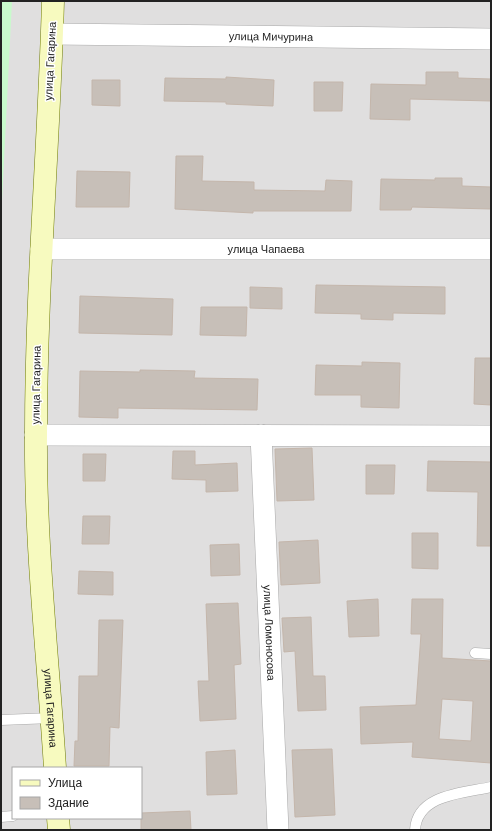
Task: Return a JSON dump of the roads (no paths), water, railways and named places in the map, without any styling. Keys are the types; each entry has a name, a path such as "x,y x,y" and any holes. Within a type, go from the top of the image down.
{"street":[{"name":"улица Гагарина","path":"53,1 36,362 36,435 38,508 55,767"},
{"name":"улица Мичурина","path":"52,34 491,39"},
{"name":"улица Чапаева","path":"41,249 491,250"},
{"path":"36,435 491,436"},
{"name":"улица Ломоносова","path":"261,436 278,830"},
{"path":"58,819 59,830"}],"lane":[{"path":"475,653 491,654"},
{"path":"1,720 52,718"},
{"path":"415,830 415,823 421,811 430,802 447,796 491,787"},
{"path":"1,817 12,816"}]}
